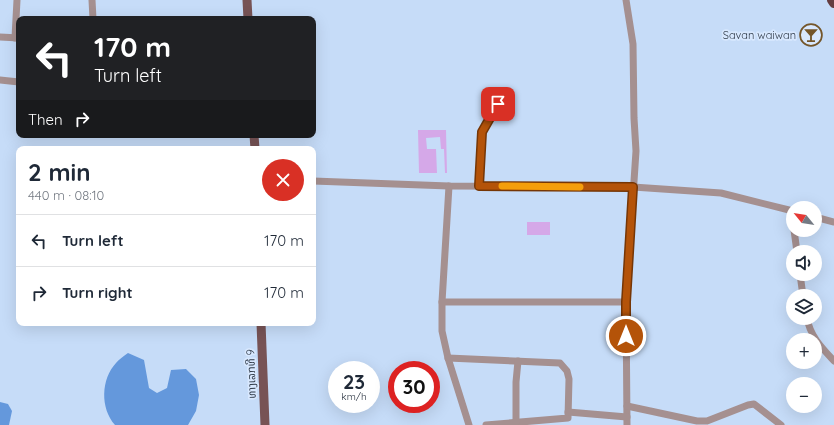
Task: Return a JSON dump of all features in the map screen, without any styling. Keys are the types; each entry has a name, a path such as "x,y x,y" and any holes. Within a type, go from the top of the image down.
{"main road":[{"path":"247,0 248,16"},
{"name":"ທາງເລກທີ 9","path":"261,326 265,425"}],"street":[{"path":"17,0 17,16"},
{"path":"92,0 93,16"},
{"path":"568,412 627,421 626,302 636,151 633,44 626,0"},
{"path":"0,37 16,38"},
{"path":"0,80 16,82"},
{"path":"479,186 482,132 498,104"},
{"path":"316,181 449,186 633,187 721,193 786,209"},
{"path":"449,186 442,302 442,331 448,358 469,425"},
{"path":"822,219 834,222"},
{"path":"442,302 626,302"},
{"path":"809,325 813,335 834,361"},
{"path":"448,358 560,363 567,371 569,379 568,418 486,425"},
{"path":"516,422 516,382 518,361"},
{"path":"626,406 697,421 707,421 748,404 754,404 781,425"}],"shaded area":[{"path":"418,130 446,130 447,173 445,173 444,149 441,149 440,137 426,138 427,149 436,149 437,173 419,173"},
{"path":"527,222 550,222 550,235 527,235"}],"water":[{"path":"128,353 144,360 149,388 157,393 167,388 171,370 186,369 196,379 199,395 196,411 188,425 115,425 110,418 105,402 105,385 111,370 119,360"},
{"path":"0,402 8,404 12,411 9,425 0,425"}],"slow traffic":[{"path":"502,186 580,187"}],"place":[{"name":"Savan waiwan","path":"811,35"}],"route":[{"path":"498,104 482,132 479,186 633,187 626,302 626,336"}]}
